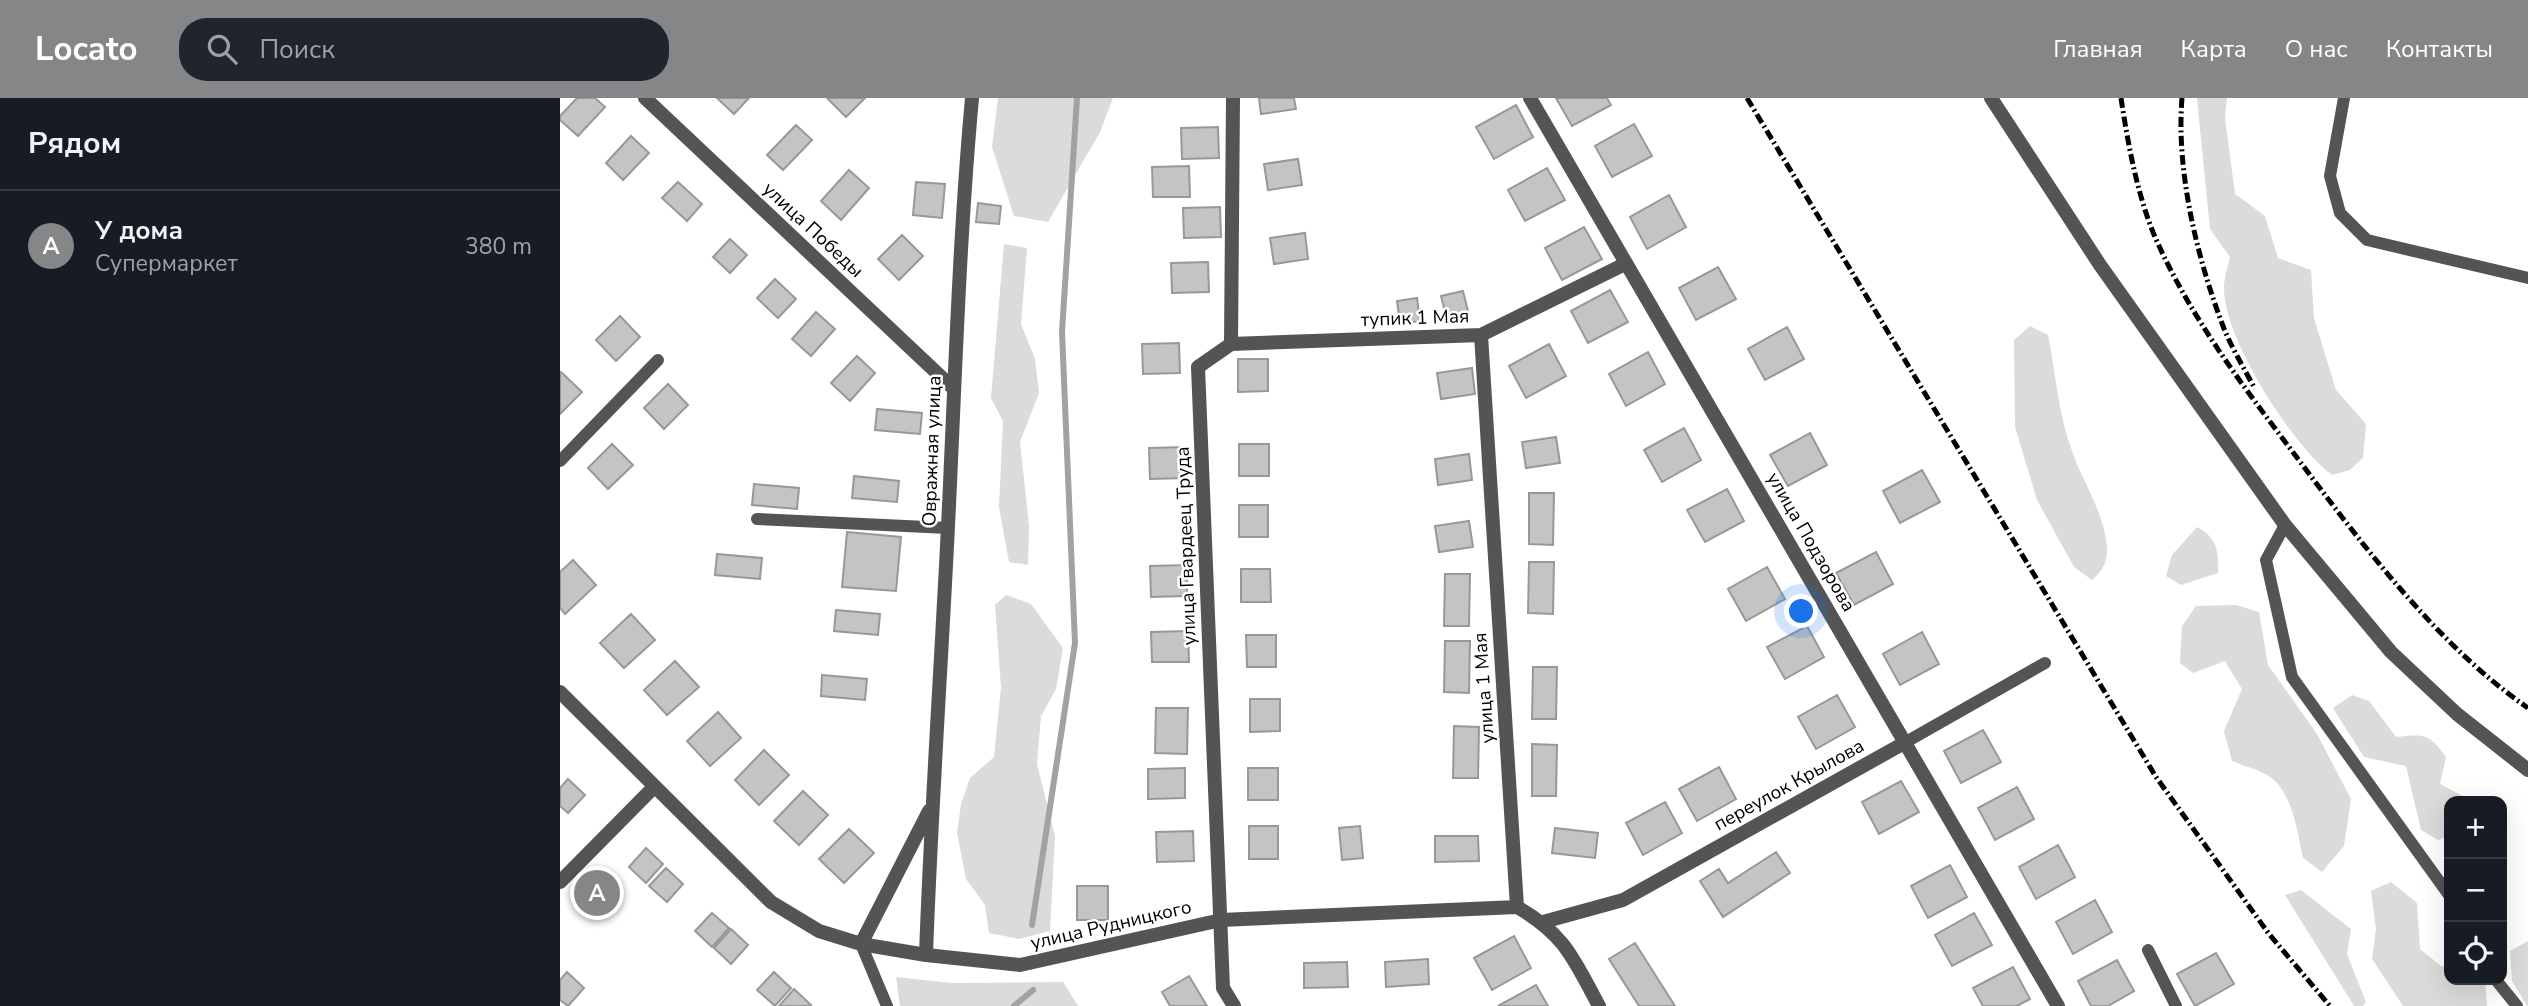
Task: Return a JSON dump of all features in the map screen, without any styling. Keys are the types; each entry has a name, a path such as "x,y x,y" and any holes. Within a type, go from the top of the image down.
{"street":[{"name":"улица Победы","path":"645,98 954,389"},
{"name":"Овражная улица","path":"926,955 960,228 972,98"},
{"path":"1231,344 1233,98"},
{"name":"улица Подзорова","path":"1530,98 2058,1006"},
{"path":"1991,98 2108,276 2285,525 2391,652 2456,714 2528,770"},
{"name":"тупик 1 Мая","path":"1231,344 1481,335 1625,264"},
{"name":"улица 1 Мая","path":"1481,335 1517,906"},
{"name":"улица Гвардеец Труда","path":"1231,344 1198,367 1223,988 1234,1006"},
{"name":"улица Рудницкого","path":"560,692 771,902 819,931 861,944 926,955 1020,965 1221,920 1517,906"},
{"name":"переулок Крылова","path":"1543,922 1623,900 1906,742"},
{"path":"560,882 654,787"},
{"name":"Овражная улица","path":"861,944 931,807"},
{"path":"1517,906 1543,922 1564,943 1599,1006"}],"lane":[{"path":"2344,98 2330,176 2340,213 2367,240 2528,278"},
{"path":"560,461 658,360"},
{"path":"757,519 948,528"},
{"path":"2285,525 2266,560 2292,677 2444,888"},
{"name":"переулок Крылова","path":"1906,742 2045,663"},
{"path":"861,944 887,1006"},
{"path":"2148,950 2176,1006"},
{"path":"2500,985 2516,1006"}],"shaded area":[{"path":"998,98 1113,98 1100,132 1048,222 1014,216 992,147"},
{"path":"2197,98 2227,98 2225,118 2235,194 2265,216 2278,258 2311,270 2314,318 2336,390 2366,424 2363,458 2350,470 2332,475 2299,441 2263,389 2235,334 2224,288 2230,257 2210,229"},
{"path":"1004,244 1027,248 1021,324 1035,359 1039,393 1020,442 1029,526 1028,565 1009,562 999,507 1003,421 991,398"},
{"path":"2030,326 2048,335 2067,437 2098,510 2105,534 2105,562 2092,580 2074,567 2037,500 2015,427 2014,340"},
{"path":"2197,527 2213,540 2218,558 2218,573 2181,585 2166,576 2172,555"},
{"path":"1006,595 1031,604 1063,648 1056,689 1041,716 1037,764 1055,836 1050,931 1019,939 989,933 985,905 966,879 957,833 961,804 970,778 994,757 1001,688 995,605"},
{"path":"2236,605 2259,612 2268,665 2317,734 2351,799 2344,846 2322,872 2303,858 2293,813 2277,783 2265,774 2232,761 2224,731 2242,689 2225,661 2193,673 2180,663 2182,626 2196,606"},
{"path":"2352,695 2369,701 2396,737 2420,736 2435,743 2446,757 2440,784 2463,796 2444,796 2444,838 2438,840 2421,830 2406,766 2364,757 2333,708"},
{"path":"2391,882 2417,903 2420,949 2444,966 2444,985 2485,985 2487,1006 2403,1006 2372,959 2376,929 2371,891"},
{"path":"2301,890 2351,929 2347,954 2366,1002 2363,1006 2354,1006 2285,895"},
{"path":"2528,941 2527,1006 2512,981 2510,951"},
{"path":"896,977 952,983 1063,982 1078,1006 900,1006"}],"building":[{"path":"577,98 595,98 605,107 578,136 560,120 560,116"},
{"path":"717,98 749,98 734,114"},
{"path":"827,98 865,98 846,117"},
{"path":"1259,98 1294,98 1296,109 1261,114"},
{"path":"1556,98 1607,98 1611,105 1572,126"},
{"path":"1516,105 1533,137 1494,159 1476,127"},
{"path":"1634,124 1652,156 1612,177 1595,146"},
{"path":"796,125 812,140 783,170 767,155"},
{"path":"1218,127 1219,158 1182,159 1181,128"},
{"path":"631,136 649,153 623,180 606,163"},
{"path":"1298,159 1302,185 1268,190 1264,164"},
{"path":"1189,166 1190,197 1153,197 1152,167"},
{"path":"1547,168 1565,200 1525,221 1508,190"},
{"path":"849,170 869,188 841,220 821,201"},
{"path":"678,182 702,204 687,221 662,198"},
{"path":"916,182 945,184 942,218 913,215"},
{"path":"1669,195 1686,227 1647,249 1630,217"},
{"path":"978,203 1001,206 999,224 976,222"},
{"path":"1220,207 1221,237 1184,238 1183,208"},
{"path":"1584,227 1602,259 1562,280 1545,248"},
{"path":"1305,233 1308,259 1274,264 1270,238"},
{"path":"902,235 923,256 899,280 878,259"},
{"path":"730,239 747,255 730,273 713,257"},
{"path":"1208,262 1209,292 1172,293 1171,263"},
{"path":"1718,267 1736,299 1696,320 1679,288"},
{"path":"775,279 796,299 778,318 757,298"},
{"path":"1610,290 1628,322 1588,343 1571,311"},
{"path":"1463,291 1469,315 1447,320 1441,296"},
{"path":"1417,298 1420,321 1400,324 1397,301"},
{"path":"816,312 835,329 811,356 792,339"},
{"path":"620,316 640,337 616,361 596,340"},
{"path":"1787,327 1804,359 1765,380 1748,349"},
{"path":"1179,343 1180,373 1143,374 1142,344"},
{"path":"1549,344 1566,376 1526,398 1509,366"},
{"path":"1648,352 1665,384 1626,406 1609,374"},
{"path":"857,356 875,373 850,401 831,383"},
{"path":"1238,359 1268,359 1268,391 1238,392"},
{"path":"1472,368 1475,394 1441,399 1437,373"},
{"path":"560,373 582,392 560,414"},
{"path":"668,384 688,405 664,429 644,408"},
{"path":"877,409 922,413 920,434 875,430"},
{"path":"1684,428 1701,460 1662,482 1644,450"},
{"path":"1810,433 1827,465 1788,486 1770,455"},
{"path":"1556,437 1560,463 1526,468 1522,442"},
{"path":"612,444 633,465 608,489 588,468"},
{"path":"1239,444 1269,444 1269,476 1239,476"},
{"path":"1186,447 1186,478 1150,479 1149,448"},
{"path":"1469,454 1472,480 1438,485 1435,459"},
{"path":"1922,470 1940,502 1900,523 1883,491"},
{"path":"854,476 899,481 897,502 852,498"},
{"path":"754,484 799,488 797,509 752,505"},
{"path":"1727,489 1744,521 1705,542 1687,510"},
{"path":"1529,493 1554,493 1553,545 1529,544"},
{"path":"1239,505 1268,505 1268,537 1239,537"},
{"path":"1469,521 1473,547 1439,552 1435,526"},
{"path":"847,532 901,537 896,591 842,587"},
{"path":"1876,552 1893,584 1854,605 1836,573"},
{"path":"717,554 762,558 760,579 715,575"},
{"path":"573,560 596,585 565,614 560,608 560,572"},
{"path":"1529,562 1554,562 1553,614 1528,613"},
{"path":"1187,565 1187,596 1151,597 1150,566"},
{"path":"1767,567 1785,599 1746,621 1728,589"},
{"path":"1241,569 1270,569 1271,602 1241,602"},
{"path":"1445,574 1470,574 1469,626 1444,626"},
{"path":"836,610 880,614 878,635 834,631"},
{"path":"631,614 655,640 624,668 600,643"},
{"path":"1807,626 1824,657 1785,679 1767,647"},
{"path":"1188,631 1189,662 1152,662 1151,632"},
{"path":"1922,632 1939,664 1900,685 1883,654"},
{"path":"1246,635 1276,635 1276,667 1247,667"},
{"path":"1445,641 1470,641 1469,693 1444,692"},
{"path":"675,661 699,687 667,715 644,690"},
{"path":"1533,667 1557,667 1556,719 1532,719"},
{"path":"822,675 867,679 865,700 821,696"},
{"path":"1837,695 1855,727 1816,749 1798,717"},
{"path":"1250,699 1280,699 1280,731 1250,732"},
{"path":"1156,708 1188,708 1187,754 1155,753"},
{"path":"718,712 741,738 710,766 687,741"},
{"path":"1454,726 1479,727 1478,778 1453,778"},
{"path":"1983,730 2001,762 1961,783 1944,751"},
{"path":"1532,744 1557,745 1556,796 1532,796"},
{"path":"764,750 789,775 759,805 735,780"},
{"path":"1719,767 1736,799 1697,821 1679,789"},
{"path":"1185,768 1185,798 1148,799 1148,769"},
{"path":"1248,768 1278,768 1278,800 1248,800"},
{"path":"568,779 585,795 568,813 560,806 560,788"},
{"path":"1901,781 1919,812 1879,834 1862,802"},
{"path":"2017,787 2034,819 1995,840 1978,808"},
{"path":"803,791 828,815 799,845 774,821"},
{"path":"1665,802 1682,833 1643,855 1626,823"},
{"path":"1249,826 1278,826 1278,859 1249,859"},
{"path":"1360,826 1363,858 1342,860 1339,828"},
{"path":"1555,828 1598,833 1595,858 1552,853"},
{"path":"849,829 874,853 844,883 819,859"},
{"path":"1193,831 1194,861 1157,862 1156,832"},
{"path":"1435,836 1478,836 1479,861 1435,862"},
{"path":"2058,845 2075,877 2036,899 2019,867"},
{"path":"646,848 663,864 646,883 629,867"},
{"path":"1776,852 1790,873 1723,917 1700,881 1719,869 1728,883"},
{"path":"1950,865 1967,897 1928,918 1911,886"},
{"path":"666,868 683,884 667,902 649,886"},
{"path":"601,873 617,888 592,913 577,898"},
{"path":"1077,886 1108,886 1108,920 1077,920"},
{"path":"2095,900 2112,932 2073,954 2056,922"},
{"path":"712,913 729,928 712,947 695,931"},
{"path":"1974,913 1992,945 1952,966 1935,935"},
{"path":"731,929 748,945 731,964 714,948"},
{"path":"1514,936 1531,968 1492,990 1474,958"},
{"path":"1635,943 1675,1006 1639,1006 1609,959"},
{"path":"2216,953 2234,984 2195,1006 2177,974"},
{"path":"1428,959 1429,984 1386,987 1385,962"},
{"path":"2117,960 2134,991 2108,1006 2091,1006 2078,981"},
{"path":"1347,962 1348,987 1304,988 1304,963"},
{"path":"2013,967 2030,999 2017,1006 1983,1006 1973,988"},
{"path":"567,972 584,988 568,1006 560,1000 560,980"},
{"path":"774,972 791,988 775,1006 757,990"},
{"path":"1189,976 1207,1006 1170,1006 1162,992"},
{"path":"1536,985 1548,1006 1498,1006"},
{"path":"794,989 811,1005 810,1006 779,1006"}],"waterway":[{"path":"1032,925 1075,643 1062,332 1077,98"},
{"path":"1014,1006 1033,990"}],"railway":[{"path":"1747,98 2156,777 2269,934 2330,1006"},
{"path":"2121,98 2138,186 2155,237 2184,295 2219,350 2320,489 2402,591 2462,654 2528,708"},
{"path":"2182,98 2182,155 2197,243 2223,326 2255,389"}],"place":[{"name":"У дома","path":"597,893"}]}
